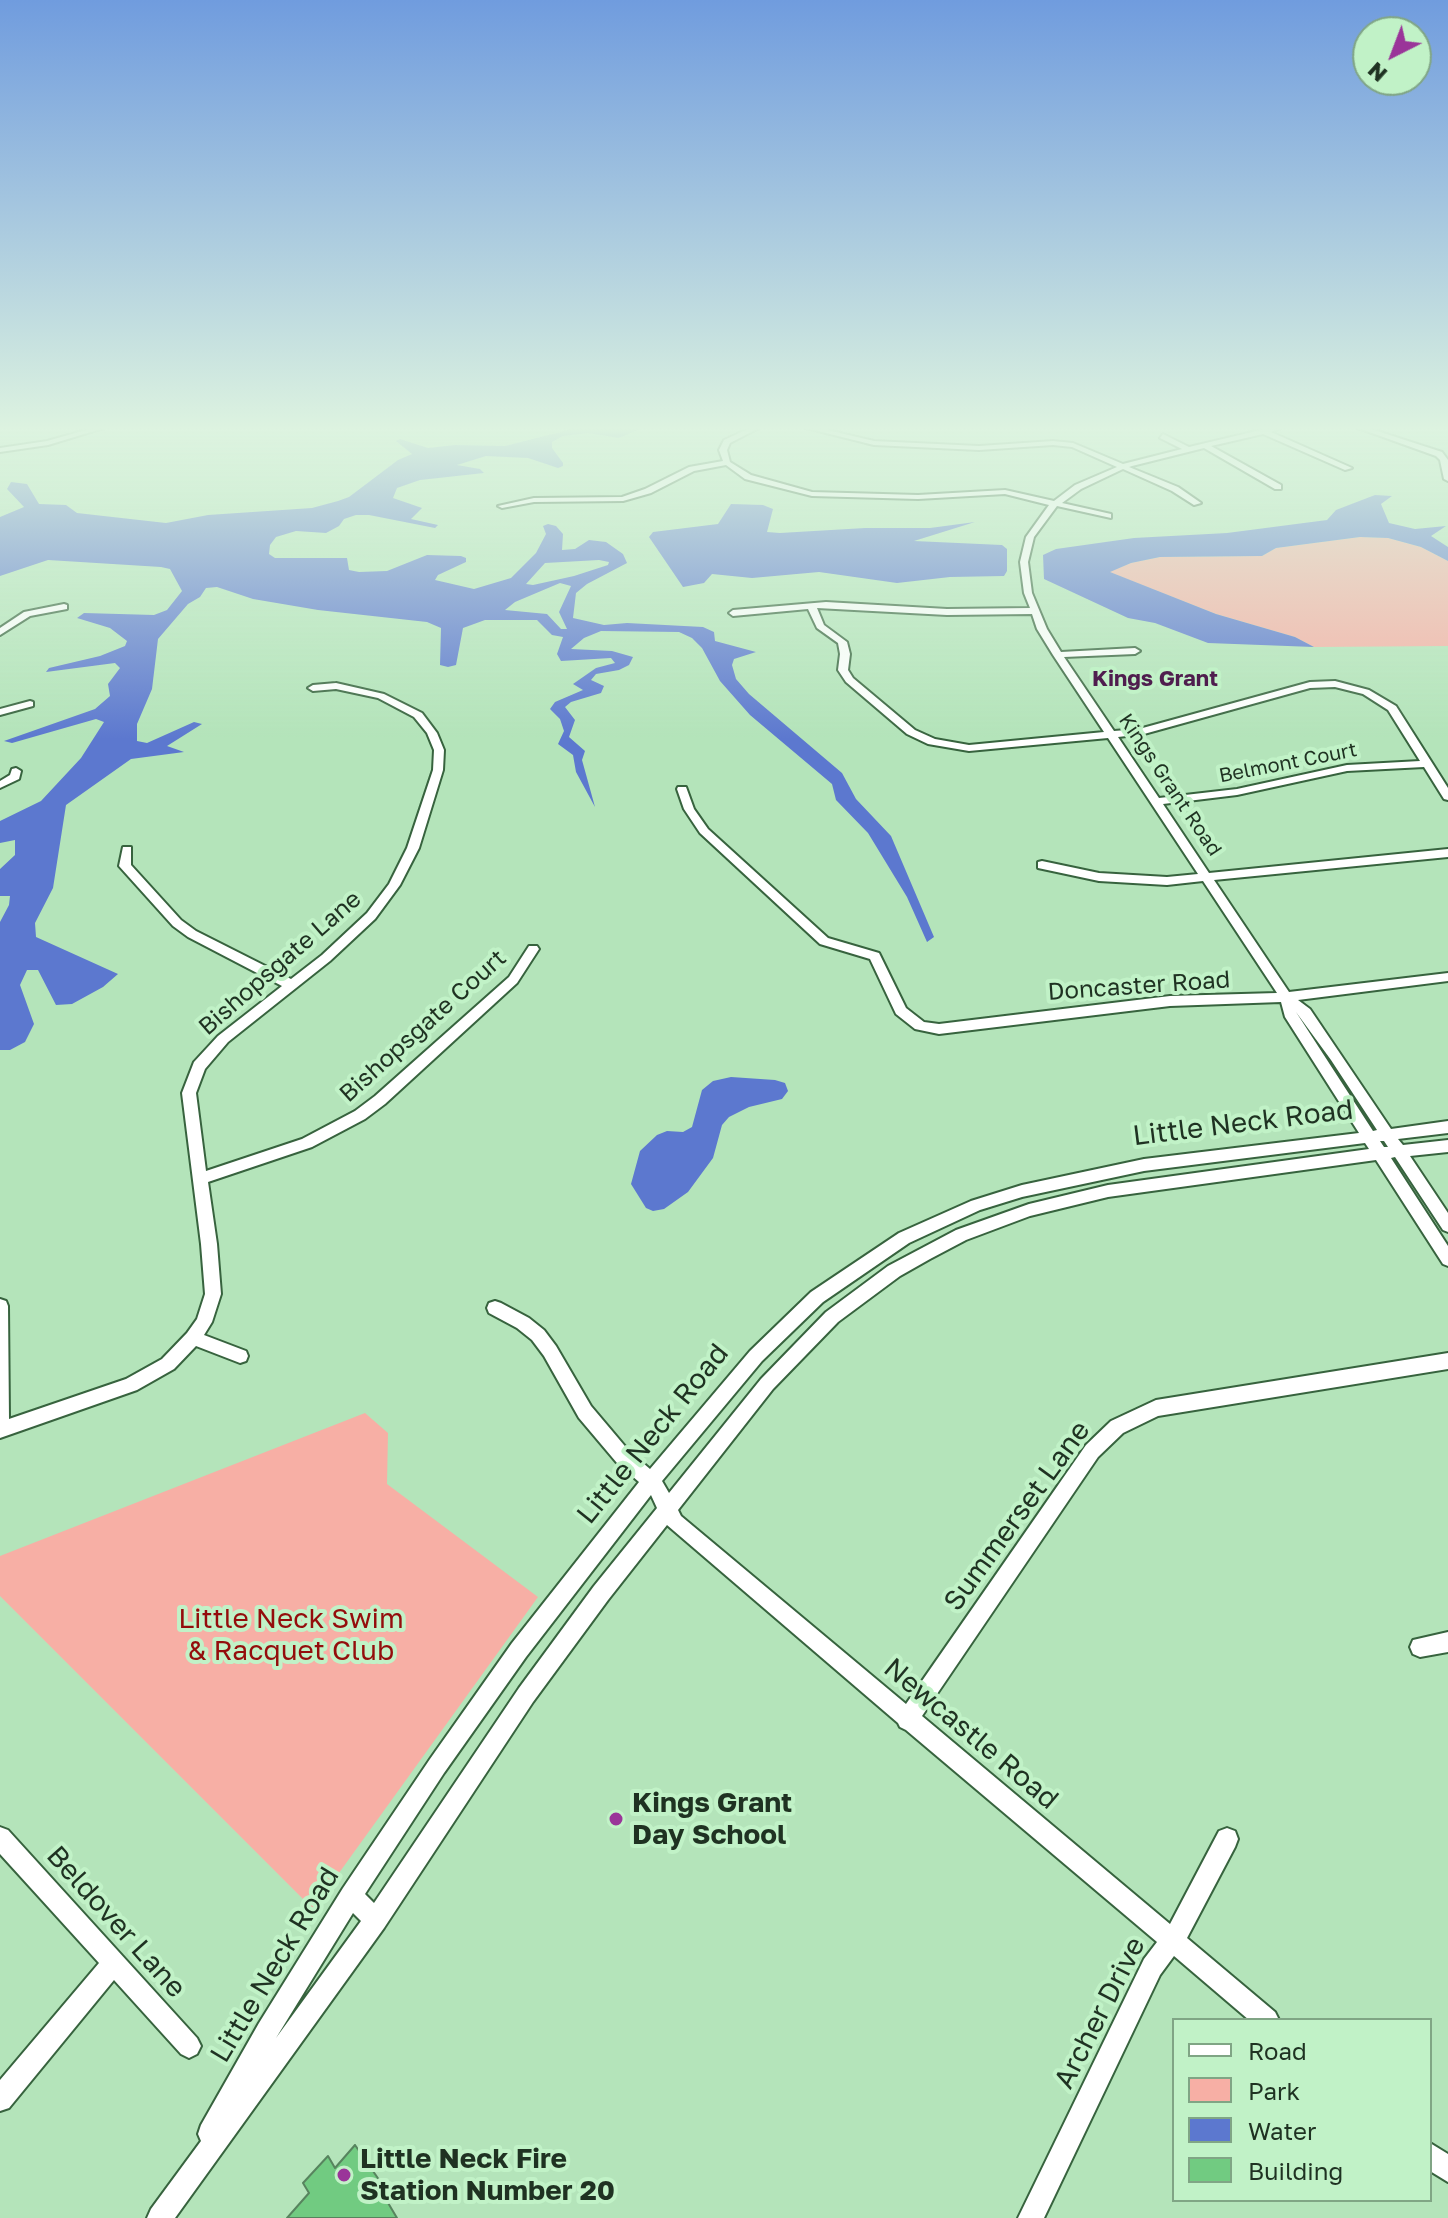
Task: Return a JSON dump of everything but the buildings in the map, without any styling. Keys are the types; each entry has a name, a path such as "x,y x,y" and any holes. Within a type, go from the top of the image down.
{"street":[{"name":"Kings Grant Road","path":"1033,532 1026,549 1026,578 1034,611 1058,655 1286,997 1290,1014 1384,1145 1448,1226"},
{"path":"811,606 820,626 842,642 845,654 843,670 849,680 922,738 943,745 969,748 1151,730 1317,684 1356,689 1385,702 1397,714 1448,797"},
{"path":"733,613 811,606 947,612 1034,611"},
{"path":"0,632 27,614 64,607"},
{"path":"1058,655 1135,651"},
{"name":"Bishopsgate Lane","path":"1,1430 131,1385 168,1364 193,1338 204,1322 213,1294 191,1119 189,1093 193,1079 211,1051 352,935 380,906 413,848 439,761 432,733 418,715 362,691 336,686 313,688"},
{"path":"0,712 30,704"},
{"name":"Belmont Court","path":"1157,801 1237,792 1358,767 1427,764"},
{"path":"0,785 11,780 16,771"},
{"name":"Doncaster Road","path":"682,789 689,809 704,831 824,941 875,956 901,1011 911,1022 939,1029 1170,1001 1286,997 1448,977"},
{"path":"127,849 125,866 177,923 192,934 292,985"},
{"path":"1042,865 1123,880 1167,881 1448,853"},
{"name":"Bishopsgate Court","path":"200,1179 307,1143 360,1115 513,980 533,949"},
{"name":"Little Neck Road","path":"160,2218 376,1920 526,1695 666,1510 767,1384 832,1317 894,1271 961,1235 1029,1210 1108,1191 1384,1145 1448,1127"},
{"name":"Kings Grant Road","path":"1384,1145 1448,1259"},
{"name":"Little Neck Road","path":"187,2177 267,2031 351,1896 519,1650 651,1481 786,1325 843,1276 932,1223 1022,1191 1097,1173 1384,1145 1448,1146"},
{"path":"0,1306 1,1430"},
{"path":"495,1308 538,1335 591,1421 623,1457 651,1481"},
{"path":"193,1338 240,1356"},
{"name":"Summerset Lane","path":"907,1720 1092,1451 1117,1427 1156,1408 1448,1361"},
{"name":"Newcastle Road","path":"651,1481 675,1522 734,1574 1265,2018"},
{"path":"1420,1647 1448,1642"},
{"name":"Beldover Lane","path":"0,1838 189,2046"},
{"name":"Archer Drive","path":"1031,2218 1152,1967 1171,1941 1227,1839"},
{"path":"351,1896 376,1920"},
{"path":"0,2099 113,1964"},
{"path":"1432,2157 1448,2170"}],"green space":[{"path":"1360,537 1388,538 1421,547 1448,561 1448,646 1314,647 1295,637 1216,614 1109,572 1131,563 1160,557 1262,556 1276,548"},
{"name":"Little Neck Swim & Racquet Club","path":"365,1413 388,1433 387,1484 538,1597 313,1909 0,1596 0,1556"}],"water":[{"path":"0,532 294,532 276,537 270,545 269,554 275,558 347,558 349,570 359,572 387,571 427,555 461,556 466,558 466,562 438,575 435,580 474,589 511,578 536,553 545,532 561,532 562,550 575,549 589,540 606,542 623,554 627,563 576,593 573,618 604,625 627,623 703,627 714,632 715,641 756,652 734,659 732,665 736,679 749,694 842,773 856,799 891,836 934,937 927,942 907,897 868,833 836,800 832,784 750,715 720,681 702,648 692,638 679,632 601,631 584,638 571,649 612,651 633,657 629,665 619,670 596,674 591,680 604,686 601,693 571,702 565,707 575,720 569,737 585,751 582,760 595,807 576,772 573,755 558,744 564,731 560,719 550,709 555,702 583,690 573,684 596,668 615,663 611,658 561,661 557,654 563,637 552,635 537,620 485,620 463,628 456,665 448,667 440,665 441,628 427,622 318,610 253,599 217,587 206,588 158,639 152,689 137,724 137,741 147,743 194,722 202,724 167,746 184,752 131,759 66,805 53,888 35,923 36,937 118,974 103,987 72,1004 56,1005 38,970 27,970 20,985 34,1024 25,1042 10,1050 0,1050 0,922 10,896 0,896 0,869 15,855 15,840 0,843 0,821 41,801 81,758 104,722 96,719 12,743 4,741 95,709 110,696 108,684 120,668 115,663 46,672 49,668 100,656 125,646 127,641 110,628 77,618 84,613 154,615 167,610 182,591 170,569 161,567 48,560 0,576","holes":["609,562 608,565 574,576 526,584 545,563","560,583 571,586 559,612 567,629 561,629 547,614 505,610 515,602"]},
{"path":"653,532 944,532 914,541 1002,545 1007,549 1007,571 1004,576 950,577 897,583 819,572 752,578 712,574 704,583 683,587 649,537"},
{"path":"1438,532 1431,536 1448,547 1448,561 1421,547 1388,538 1360,537 1276,548 1262,556 1160,557 1131,563 1110,572 1216,614 1295,637 1314,647 1208,643 1155,623 1128,618 1044,579 1043,555 1056,549 1134,538 1227,533"},
{"path":"731,1077 775,1080 785,1083 788,1091 782,1099 749,1107 729,1117 722,1125 713,1158 688,1192 664,1209 653,1211 646,1208 631,1184 640,1151 657,1135 667,1131 683,1132 692,1127 702,1090 713,1081"}],"place":[{"name":"Kings Grant Day School","path":"616,1819"},
{"name":"Little Neck Fire Station Number 20","path":"344,2175"}],"district":[{"name":"Kings Grant","path":"1155,679"}]}
